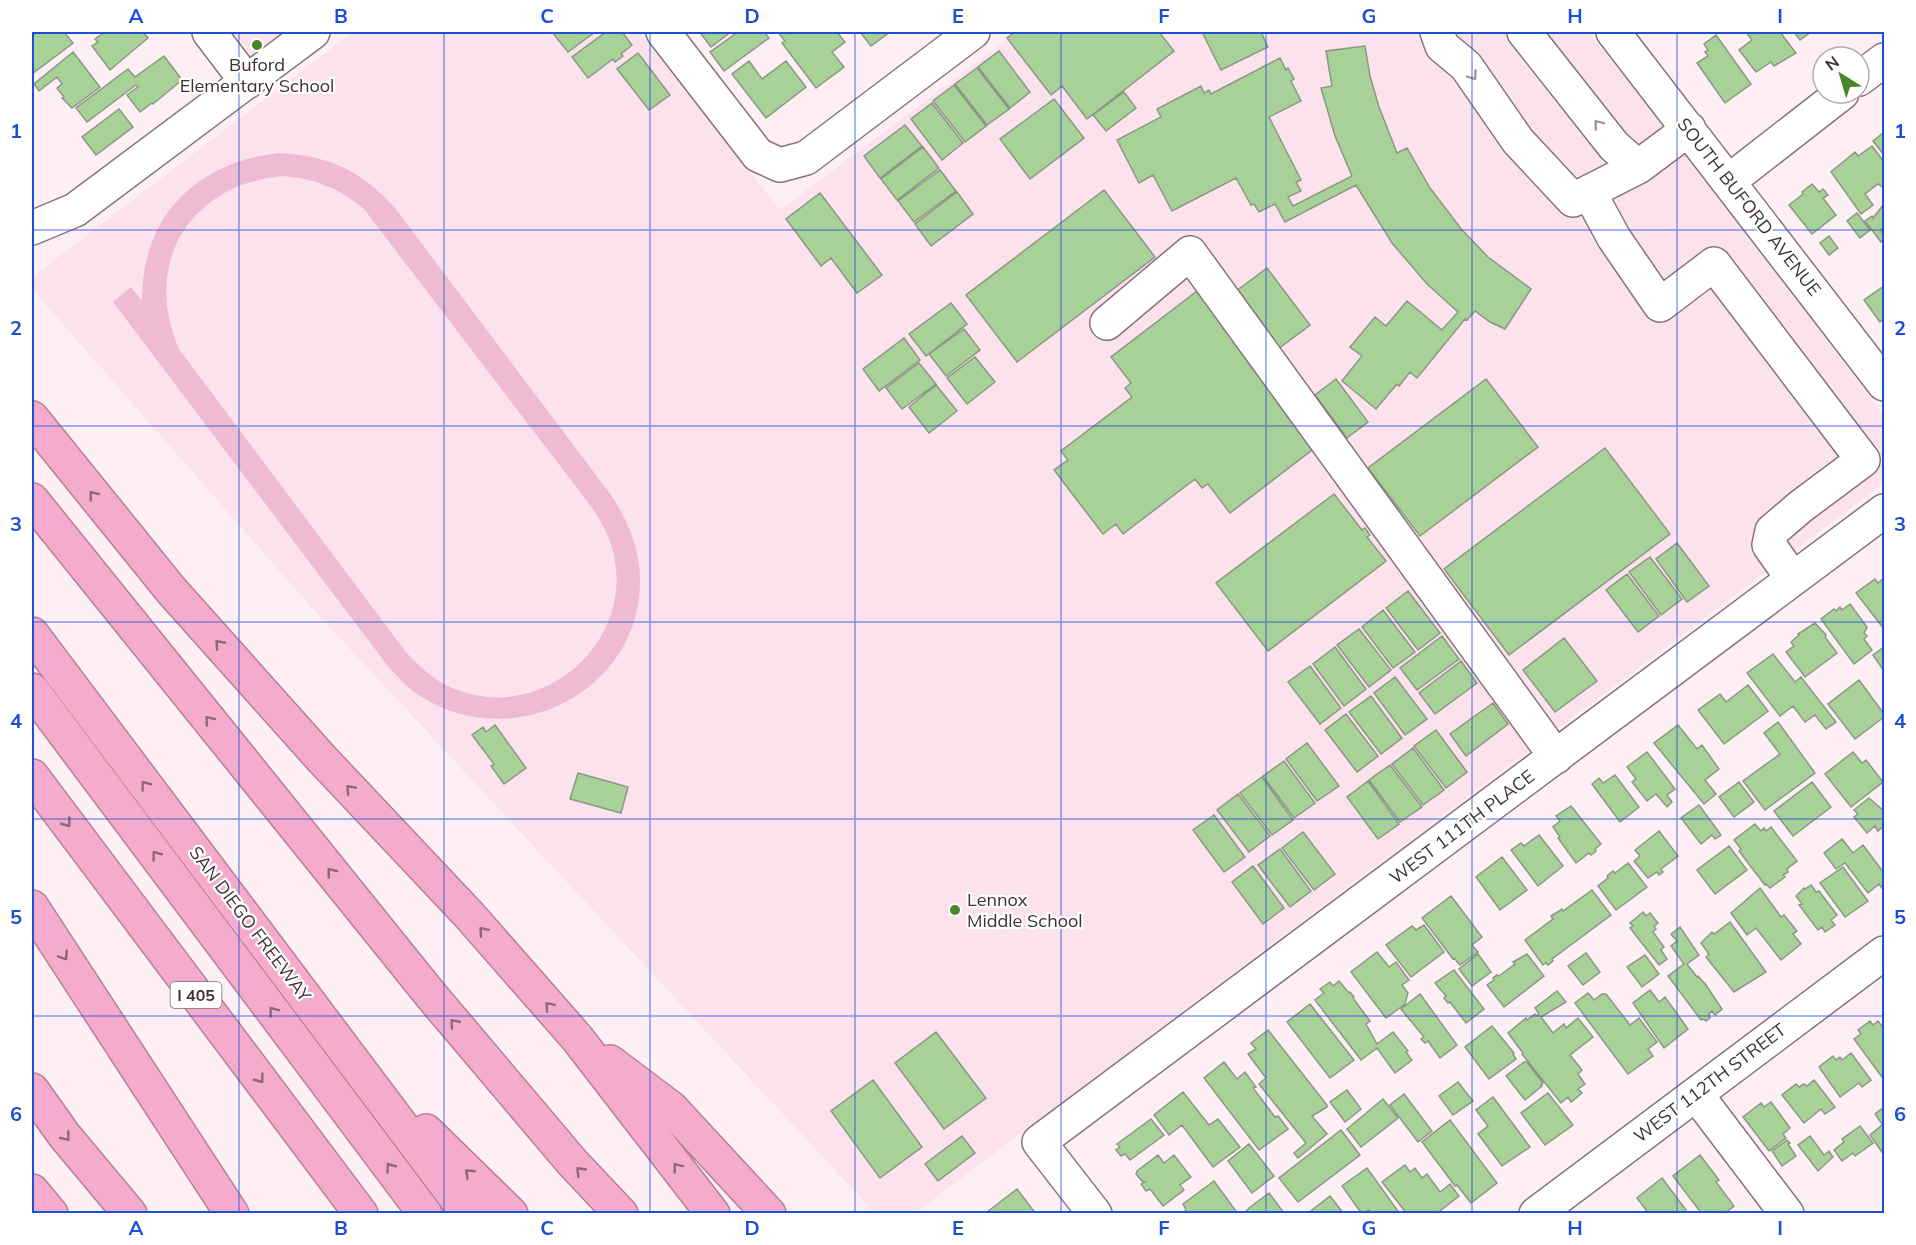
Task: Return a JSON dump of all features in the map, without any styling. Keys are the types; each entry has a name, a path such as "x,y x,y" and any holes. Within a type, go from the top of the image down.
{"highway":[{"path":"32,418 171,590 322,759 470,916 577,1038 713,1214"},
{"path":"32,500 430,994 572,1162 621,1214"},
{"name":"SAN DIEGO FREEWAY","path":"32,634 468,1214"},
{"path":"32,690 425,1214"},
{"name":"I 405","path":"32,776 361,1214"},
{"path":"32,907 232,1214"},
{"path":"577,1038 671,1108 769,1214"},
{"path":"353,1059 511,1214"},
{"path":"32,1090 64,1135 130,1214"},
{"path":"158,1098 216,1214"},
{"path":"32,1191 51,1214"},
{"path":"32,1203 39,1214"}],"street":[{"path":"209,32 247,82"},
{"path":"32,228 75,210 313,32"},
{"path":"663,32 758,155 780,165 806,158 973,32"},
{"path":"1437,32 1442,46 1466,66 1518,141 1573,200 1638,167 1689,129"},
{"path":"1524,32 1614,146 1638,167"},
{"name":"SOUTH BUFORD AVENUE","path":"1613,32 1884,384"},
{"path":"1871,70 1884,60"},
{"path":"1729,181 1827,105"},
{"path":"1589,192 1614,238 1660,305 1714,264 1863,460 1772,531 1769,545 1793,579"},
{"path":"1107,322 1190,253 1556,756"},
{"name":"WEST 111TH PLACE","path":"1095,1214 1039,1142 1884,511"},
{"name":"WEST 112TH STREET","path":"1536,1214 1884,953"},
{"path":"1696,1094 1786,1214"}],"shaded area":[{"name":"Buford Elementary School","path":"234,32 286,32 253,58"},
{"name":"Lennox Middle School","path":"353,32 640,32 780,210 1017,32 1588,32 1671,133 1884,416 1884,483 915,1213 875,1213 311,607 32,289 32,277"},
{"path":"280,153 330,162 357,175 383,195 611,495 630,530 637,553 639,597 628,637 607,670 577,695 541,712 501,719 460,714 420,696 402,682 113,302 131,287 142,301 144,271 152,243 164,219 180,198 200,181 250,158","holes":["281,176 326,185 364,209 593,509 604,529 610,541 617,577 612,611 598,642 576,667 549,685 517,696 483,696 448,686 420,666 405,651 179,349 169,317 166,287 171,259 182,234 199,212 221,195 249,183"]}],"building":[{"path":"37,32 64,32 73,43 32,74 32,36"},
{"path":"105,32 143,32 148,38 110,70 92,46 98,42 95,39"},
{"path":"552,32 595,32 568,52"},
{"path":"606,32 622,32 632,45 615,62 613,59 588,78 572,57"},
{"path":"731,32 711,47 701,34"},
{"path":"738,32 764,32 769,38 724,71 710,52"},
{"path":"778,32 837,32 845,42 832,52 844,67 816,88 782,43 785,41"},
{"path":"860,32 890,32 871,46"},
{"path":"1015,32 1159,32 1174,51 1087,119 1062,86 1051,95 1007,38"},
{"path":"1202,32 1261,32 1268,47 1221,70"},
{"path":"1746,32 1780,32 1796,53 1774,66 1771,62 1756,72 1739,50 1752,40"},
{"path":"1794,32 1811,32 1800,40"},
{"path":"1716,35 1751,84 1725,103 1697,63 1708,56 1705,52 1708,50 1704,44"},
{"path":"1365,46 1370,76 1379,107 1397,153 1407,148 1430,188 1462,230 1488,257 1531,289 1505,329 1475,311 1467,320 1465,319 1417,378 1410,372 1376,409 1342,381 1362,356 1350,347 1375,317 1386,326 1407,301 1442,330 1458,312 1427,284 1392,243 1356,185 1285,222 1275,204 1259,212 1254,204 1251,205 1236,178 1172,211 1153,175 1139,183 1117,140 1161,117 1157,109 1201,86 1204,93 1209,90 1211,94 1280,58 1294,79 1291,81 1301,101 1269,117 1301,180 1296,182 1301,191 1288,197 1293,206 1352,176 1335,136 1321,88 1332,86 1326,51"},
{"path":"999,51 1030,92 1010,108 978,67"},
{"path":"73,52 100,87 72,108 62,98 64,97 57,88 62,84 57,77 39,91 34,84"},
{"path":"638,53 670,95 649,110 617,69"},
{"path":"164,56 182,80 140,112 127,95 138,87 136,85 87,122 76,108 128,69 135,77"},
{"path":"749,61 762,79 786,61 806,87 766,118 732,74"},
{"path":"977,68 1009,109 987,125 955,84"},
{"path":"954,85 986,126 965,142 933,101"},
{"path":"1124,92 1136,108 1106,131 1093,115"},
{"path":"1054,99 1084,138 1030,179 1000,139"},
{"path":"932,103 963,143 942,160 911,119"},
{"path":"119,109 133,127 96,155 82,137"},
{"path":"905,125 922,146 880,178 864,156"},
{"path":"1884,132 1884,155 1873,141"},
{"path":"1872,146 1884,162 1884,188 1878,184 1865,194 1873,205 1861,214 1831,172 1855,152 1858,156"},
{"path":"923,147 939,168 897,200 881,179"},
{"path":"940,170 956,191 914,222 898,201"},
{"path":"1812,184 1819,192 1823,189 1828,195 1823,198 1836,215 1812,234 1789,205"},
{"path":"1104,190 1155,257 1017,362 966,295"},
{"path":"957,192 973,214 931,246 915,224"},
{"path":"820,193 882,275 857,293 831,258 821,266 786,219"},
{"path":"1884,204 1884,227 1881,229 1884,239 1881,242 1865,221 1872,216 1873,218"},
{"path":"1857,213 1870,230 1860,238 1847,221"},
{"path":"1829,236 1838,248 1829,255 1820,243"},
{"path":"1267,268 1310,325 1274,352 1231,295"},
{"path":"1884,286 1884,318 1880,322 1864,300"},
{"path":"1197,291 1316,447 1230,513 1208,484 1202,488 1195,479 1123,534 1116,524 1103,534 1054,470 1068,460 1061,451 1132,397 1125,388 1131,383 1111,357"},
{"path":"951,303 967,324 926,356 909,334"},
{"path":"964,329 980,350 946,376 929,354"},
{"path":"904,338 920,360 879,391 863,369"},
{"path":"975,357 995,382 967,404 947,378"},
{"path":"919,363 936,384 902,409 886,388"},
{"path":"1336,379 1368,422 1347,438 1315,395"},
{"path":"1486,379 1538,447 1420,536 1368,468"},
{"path":"936,385 957,411 929,433 909,407"},
{"path":"1605,448 1670,534 1509,655 1444,569"},
{"path":"1334,494 1362,530 1365,528 1370,535 1367,537 1386,561 1268,651 1216,583"},
{"path":"1677,543 1709,586 1687,602 1656,559"},
{"path":"1650,557 1682,599 1661,615 1629,572"},
{"path":"1627,574 1659,616 1638,632 1606,590"},
{"path":"1884,578 1884,629 1856,593 1875,579 1878,583"},
{"path":"1408,591 1440,633 1418,650 1386,608"},
{"path":"1850,604 1867,627 1864,633 1867,636 1864,639 1872,650 1854,664 1821,619 1834,609 1836,611 1840,607 1842,610"},
{"path":"1383,610 1415,652 1393,668 1362,627"},
{"path":"1815,623 1837,653 1805,677 1786,652 1794,646 1791,642 1798,634"},
{"path":"1359,629 1391,670 1369,687 1337,645"},
{"path":"1442,636 1459,659 1417,690 1400,668"},
{"path":"1564,638 1597,681 1555,712 1523,670"},
{"path":"1335,647 1366,689 1344,706 1313,664"},
{"path":"1884,647 1884,671 1873,655"},
{"path":"1773,654 1795,682 1801,677 1836,722 1826,729 1815,715 1805,722 1793,706 1780,716 1747,673"},
{"path":"1461,661 1477,683 1435,714 1419,693"},
{"path":"1310,666 1341,708 1320,724 1288,682"},
{"path":"1395,677 1427,719 1405,735 1374,693"},
{"path":"1859,680 1884,717 1855,739 1828,704"},
{"path":"1748,685 1768,711 1724,744 1698,710 1720,694 1726,702"},
{"path":"1371,696 1402,738 1381,754 1349,712"},
{"path":"1493,703 1508,724 1466,756 1450,734"},
{"path":"1346,714 1378,756 1357,772 1325,730"},
{"path":"1778,722 1815,773 1765,810 1743,781 1780,754 1764,733"},
{"path":"495,725 526,768 504,784 491,766 494,764 472,735 483,727 486,732"},
{"path":"1678,725 1697,749 1702,745 1719,769 1705,780 1716,794 1704,804 1654,743"},
{"path":"1436,730 1467,772 1446,788 1414,746"},
{"path":"1307,743 1339,786 1317,801 1286,759"},
{"path":"1413,748 1444,790 1423,805 1392,764"},
{"path":"1647,752 1675,789 1667,795 1672,802 1667,807 1656,794 1647,801 1632,782 1636,779 1627,767"},
{"path":"1853,752 1862,763 1866,760 1883,782 1851,807 1825,774"},
{"path":"1284,761 1315,803 1294,818 1263,776"},
{"path":"1390,765 1422,807 1400,822 1369,780"},
{"path":"578,773 628,787 621,813 570,799"},
{"path":"1615,775 1639,807 1620,822 1592,784 1599,778 1603,783"},
{"path":"1262,777 1293,820 1272,835 1240,793"},
{"path":"1368,781 1399,824 1378,839 1347,797"},
{"path":"1739,782 1754,802 1734,817 1719,797"},
{"path":"1812,782 1831,807 1793,836 1774,811"},
{"path":"1238,794 1270,836 1249,852 1217,810"},
{"path":"1869,798 1884,811 1884,826 1878,831 1875,826 1867,833 1854,817 1858,814 1854,810"},
{"path":"1699,805 1721,835 1715,839 1712,835 1701,844 1681,818"},
{"path":"1571,806 1601,844 1591,855 1589,853 1576,863 1553,827 1560,821 1556,816"},
{"path":"1214,815 1245,857 1224,872 1193,830"},
{"path":"1755,824 1761,831 1764,828 1766,831 1771,827 1797,861 1787,869 1788,872 1783,875 1785,877 1770,888 1765,885 1739,851 1741,849 1734,840"},
{"path":"1659,831 1678,856 1661,869 1663,872 1659,875 1657,872 1648,878 1634,861 1640,856 1635,850"},
{"path":"1303,832 1335,874 1314,890 1282,848"},
{"path":"1539,835 1563,866 1538,886 1511,850 1521,843 1524,846"},
{"path":"1842,839 1853,853 1863,845 1884,873 1882,888 1879,884 1868,893 1845,863 1836,869 1824,853"},
{"path":"1729,846 1747,870 1715,894 1697,870"},
{"path":"1280,849 1311,891 1290,907 1258,865"},
{"path":"1502,857 1527,890 1500,910 1476,877"},
{"path":"1628,863 1647,887 1616,910 1598,886 1613,871 1615,873"},
{"path":"1253,866 1284,908 1263,924 1232,882"},
{"path":"1843,867 1868,901 1845,917 1820,883"},
{"path":"1811,885 1816,892 1819,891 1837,915 1831,920 1835,925 1825,932 1822,927 1818,930 1799,905 1802,904 1796,896"},
{"path":"1760,888 1781,917 1784,915 1797,931 1793,934 1801,944 1781,960 1756,928 1747,935 1731,913"},
{"path":"1592,890 1611,915 1552,959 1553,961 1548,965 1546,963 1543,965 1525,940 1553,919 1551,916 1562,909 1563,911"},
{"path":"1451,896 1482,937 1472,945 1478,952 1460,965 1422,918"},
{"path":"1643,912 1646,916 1650,913 1658,923 1654,926 1656,929 1653,932 1664,947 1661,950 1667,959 1659,965 1630,928 1633,926 1630,923"},
{"path":"1730,922 1766,972 1734,992 1706,957 1709,954 1701,943 1712,932 1714,934"},
{"path":"1424,925 1444,952 1411,977 1386,945 1412,926 1416,930"},
{"path":"1680,927 1699,955 1687,964 1706,985 1722,1009 1715,1015 1712,1011 1709,1014 1710,1018 1706,1021 1701,1020 1668,976 1684,964 1671,946 1677,941 1671,934"},
{"path":"1377,952 1389,967 1396,962 1409,980 1402,985 1408,993 1405,1004 1386,1018 1351,972"},
{"path":"1586,953 1600,972 1583,985 1568,966"},
{"path":"1478,954 1491,972 1472,986 1459,969"},
{"path":"1527,954 1544,976 1504,1007 1487,985 1497,975 1499,976 1515,964 1513,962"},
{"path":"1645,955 1659,974 1642,987 1627,967"},
{"path":"1454,970 1484,1009 1466,1023 1450,1002 1448,1003 1444,998 1446,996 1435,983"},
{"path":"1339,981 1354,997 1370,1021 1366,1024 1377,1044 1393,1032 1408,1051 1406,1052 1412,1060 1395,1073 1377,1048 1361,1060 1315,1000 1324,993 1320,989 1330,982 1333,986"},
{"path":"1650,990 1659,1002 1665,997 1688,1029 1664,1048 1633,1003"},
{"path":"1557,991 1566,1002 1541,1017 1553,1033 1564,1024 1566,1028 1578,1018 1593,1037 1570,1055 1582,1070 1578,1074 1585,1084 1578,1089 1582,1093 1571,1102 1568,1097 1561,1103 1508,1033 1526,1018 1527,1020 1535,1014 1537,1016 1539,1014 1535,1008"},
{"path":"1588,993 1594,1000 1606,994 1630,1025 1639,1018 1657,1042 1648,1049 1653,1056 1628,1074 1575,1003"},
{"path":"1420,994 1457,1045 1440,1058 1428,1041 1425,1043 1421,1039 1424,1037 1401,1009"},
{"path":"1310,1004 1354,1060 1330,1078 1287,1022"},
{"path":"1870,1021 1873,1025 1878,1021 1884,1029 1884,1075 1882,1077 1854,1039 1861,1034 1858,1030"},
{"path":"1492,1026 1514,1053 1516,1059 1489,1079 1465,1047"},
{"path":"1268,1030 1327,1105 1312,1116 1327,1134 1298,1158 1294,1153 1306,1143 1259,1084 1266,1078 1248,1054 1256,1049 1251,1043"},
{"path":"936,1032 986,1098 944,1129 895,1063"},
{"path":"1851,1053 1871,1080 1862,1087 1859,1083 1840,1097 1819,1067 1833,1056 1836,1060 1840,1057 1842,1060"},
{"path":"1224,1062 1237,1079 1245,1072 1256,1087 1253,1088 1275,1117 1278,1116 1288,1129 1259,1150 1204,1078"},
{"path":"1527,1062 1543,1083 1525,1100 1506,1076"},
{"path":"873,1080 922,1147 880,1178 831,1111"},
{"path":"1814,1080 1835,1107 1825,1114 1821,1109 1804,1123 1782,1095 1796,1084 1799,1087 1804,1084 1807,1086"},
{"path":"1458,1082 1473,1101 1453,1115 1439,1096"},
{"path":"1347,1090 1361,1109 1345,1122 1330,1102"},
{"path":"1183,1092 1209,1125 1218,1119 1240,1147 1213,1167 1182,1125 1169,1135 1154,1115"},
{"path":"1548,1093 1573,1125 1545,1145 1521,1113"},
{"path":"1404,1094 1432,1131 1418,1142 1390,1105"},
{"path":"1493,1097 1530,1147 1502,1166 1478,1134 1488,1126 1476,1110"},
{"path":"1383,1099 1398,1118 1361,1147 1347,1129"},
{"path":"1771,1102 1790,1128 1783,1134 1786,1138 1769,1151 1743,1117 1761,1103 1764,1107"},
{"path":"1884,1107 1884,1155 1870,1135 1882,1124 1875,1114"},
{"path":"1151,1119 1164,1135 1130,1160 1125,1154 1121,1156 1116,1150 1120,1147 1117,1144"},
{"path":"1450,1120 1497,1183 1471,1203 1457,1185 1455,1186 1422,1142"},
{"path":"1860,1126 1873,1143 1855,1156 1853,1153 1842,1161 1834,1150 1844,1142 1842,1139"},
{"path":"1341,1130 1360,1155 1298,1202 1279,1178"},
{"path":"962,1136 975,1153 938,1181 925,1164"},
{"path":"1810,1136 1824,1155 1829,1151 1833,1157 1818,1171 1798,1145"},
{"path":"1787,1140 1796,1156 1782,1166 1772,1151"},
{"path":"1249,1144 1274,1176 1252,1193 1228,1161"},
{"path":"1158,1155 1164,1163 1174,1155 1191,1177 1180,1185 1184,1190 1163,1206 1150,1189 1146,1191 1141,1184 1145,1182 1136,1174"},
{"path":"1700,1155 1719,1180 1716,1182 1734,1206 1724,1214 1702,1214 1673,1176"},
{"path":"1405,1165 1410,1172 1415,1168 1422,1178 1427,1174 1440,1192 1450,1184 1459,1196 1436,1214 1407,1214 1382,1182"},
{"path":"1367,1168 1400,1214 1371,1214 1369,1210 1362,1214 1342,1186"},
{"path":"1662,1178 1686,1210 1682,1214 1649,1214 1637,1198"},
{"path":"1214,1181 1238,1214 1181,1214 1186,1210 1183,1204"},
{"path":"1017,1189 1036,1214 989,1214 987,1212"},
{"path":"1269,1193 1284,1213 1244,1214 1249,1208"},
{"path":"1330,1196 1344,1214 1307,1214"}],"place":[{"name":"Buford Elementary School","path":"257,45"},
{"name":"Lennox Middle School","path":"955,910"}]}
